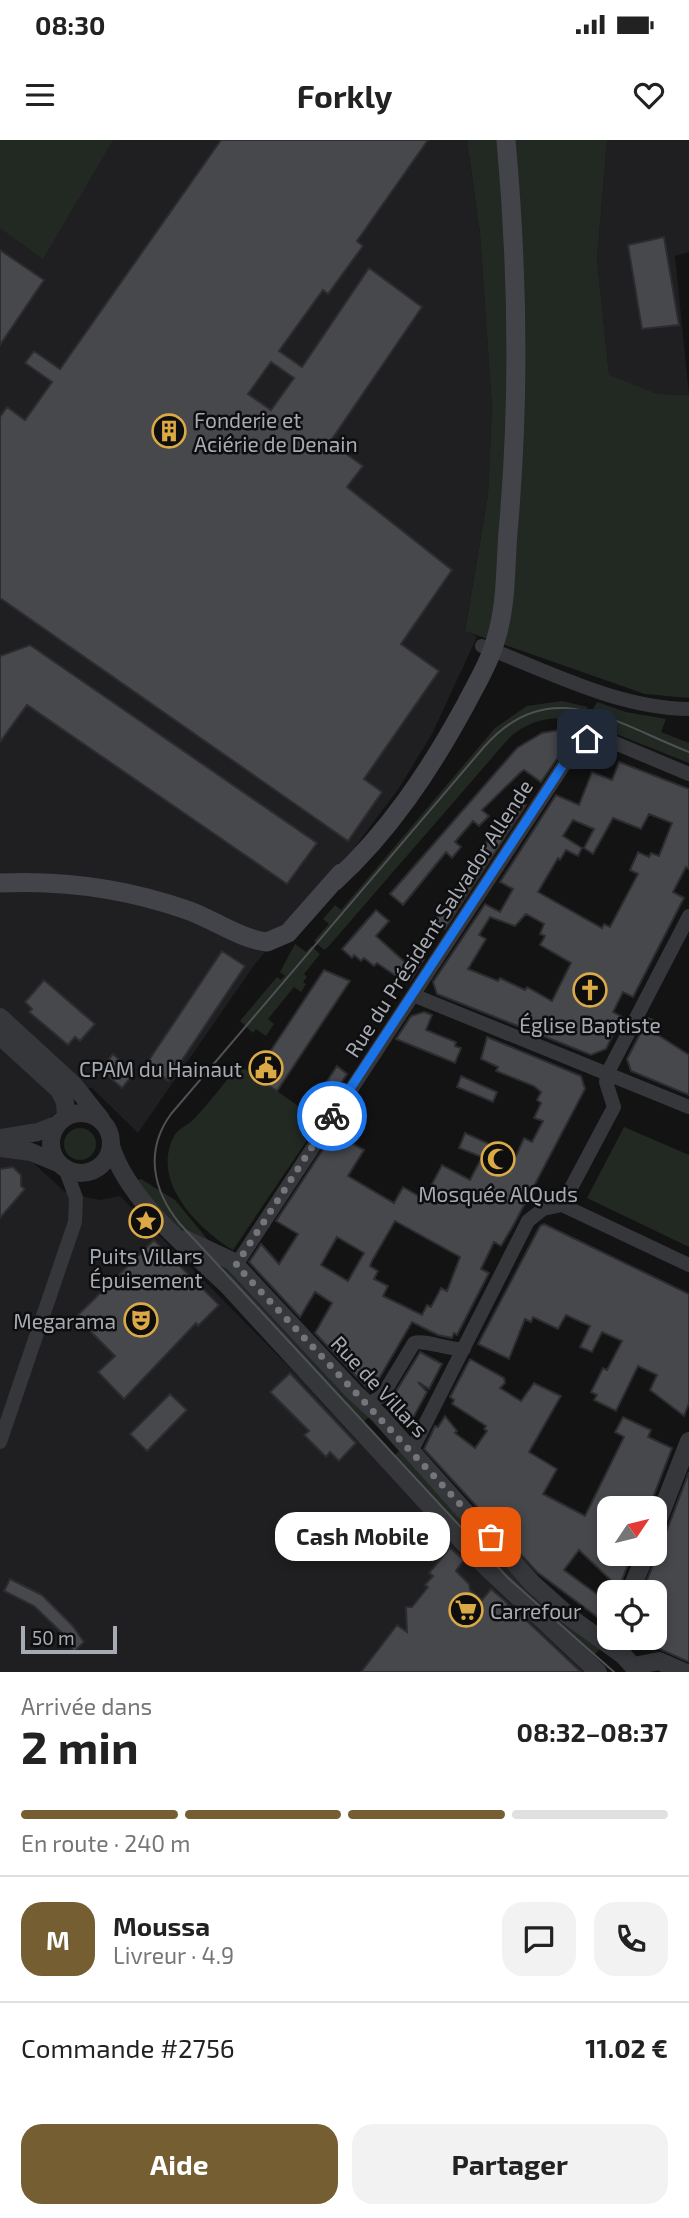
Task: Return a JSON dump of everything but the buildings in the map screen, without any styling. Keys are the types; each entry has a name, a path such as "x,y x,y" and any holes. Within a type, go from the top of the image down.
{"main road":[{"path":"0,883 66,884 142,897 195,912 263,942 280,939 377,841 420,781 451,730 487,648 508,536 518,370 516,277 506,140"},
{"path":"0,872 64,872 141,885 198,902 263,930 278,930 298,922"}],"street":[{"path":"487,648 621,699 667,709 689,709"},
{"name":"Rue du Président Salvador Allende","path":"236,1265 573,750 587,739 603,738 689,774"},
{"path":"562,1205 614,1107 606,1082 607,1074 689,916"},
{"path":"412,995 689,1107"},
{"path":"0,1017 69,1079 103,1122 109,1132 111,1146 108,1157 99,1168 83,1173 31,1152 0,1148"},
{"path":"0,1035 59,1090 65,1102 62,1121 53,1134 52,1146 76,1198 75,1222 0,1442"},
{"path":"0,1138 38,1132 85,1113 103,1122"},
{"name":"Rue de Villars","path":"111,1146 121,1171 130,1184 187,1250 227,1285 285,1346 484,1565 594,1668"},
{"name":"Rue de Villars","path":"99,1168 116,1174 130,1184"},
{"path":"411,1452 531,1217 543,1209 562,1205 689,1265"},
{"name":"Rue de Villars","path":"171,1229 198,1247 226,1257 236,1265 532,1583 571,1618 597,1633"},
{"path":"368,1404 382,1396 414,1343 421,1340 447,1350 464,1349"},
{"path":"667,1498 689,1441"},
{"path":"594,1668 605,1650"},
{"name":"Rue de Villars","path":"618,1650 636,1669"},
{"path":"636,1669 659,1661 684,1672"}],"shaded area":[{"path":"0,140 467,140 480,233 492,408 488,495 465,630 477,637 432,734 399,788 352,851 255,964 138,1133 91,1087 50,1117 32,1142 27,1157 65,1192 99,1200 120,1196 591,1672 0,1672"},
{"path":"0,140 113,140 43,259 0,228"},
{"path":"467,140 607,140 597,260 609,375 658,394 689,395 689,698 645,694 465,631 488,495 492,408 480,233"},
{"path":"607,140 689,140 689,252 675,256 689,395 658,394 609,376 597,260"},
{"path":"562,701 588,707 579,722 542,720 526,726 510,737 328,947 324,950 314,941 329,924 323,919 335,905 341,910 495,728 527,706"},
{"path":"597,702 626,712 666,719 661,732 689,743 689,763 586,722"},
{"path":"295,944 306,952 311,946 320,954 304,974 307,977 303,982 306,984 301,992 294,987 268,1019 274,1024 266,1036 256,1029 253,1033 240,1021 277,977 281,980 285,976 280,972"},
{"path":"239,1065 320,1121 233,1250 206,1230 181,1202 168,1170 168,1153 176,1133 194,1119"},
{"path":"624,1127 689,1155 689,1247 587,1198"},
{"path":"80,1128 91,1133 96,1144 91,1155 80,1160 69,1155 64,1144 69,1133"},
{"path":"141,1179 175,1200 213,1246 179,1228 135,1181"},
{"path":"202,1253 221,1261 370,1416 360,1425"},
{"path":"401,1449 493,1549 484,1557 392,1458"},
{"path":"500,1556 597,1644 599,1650 593,1656 491,1564"}],"tram line":[{"path":"614,1672 508,1578 180,1224 163,1198 155,1170 155,1156 157,1142 171,1114 484,747 509,724 533,712 558,708 583,711 609,718 689,752"}],"way so far":[{"path":"332,1116 236,1265 354,1392 373,1408 421,1464 491,1537"}],"place":[{"name":"Fonderie et Aciérie de Denain","path":"169,431"},
{"name":"Église Baptiste","path":"590,990"},
{"name":"CPAM du Hainaut","path":"266,1068"},
{"name":"Mosquée AlQuds","path":"498,1159"},
{"name":"Puits Villars Épuisement","path":"146,1221"},
{"name":"Megarama","path":"141,1320"},
{"name":"Cash Mobile","path":"491,1537"},
{"name":"Carrefour","path":"466,1610"}],"route":[{"path":"332,1116 573,750 587,739"}]}
